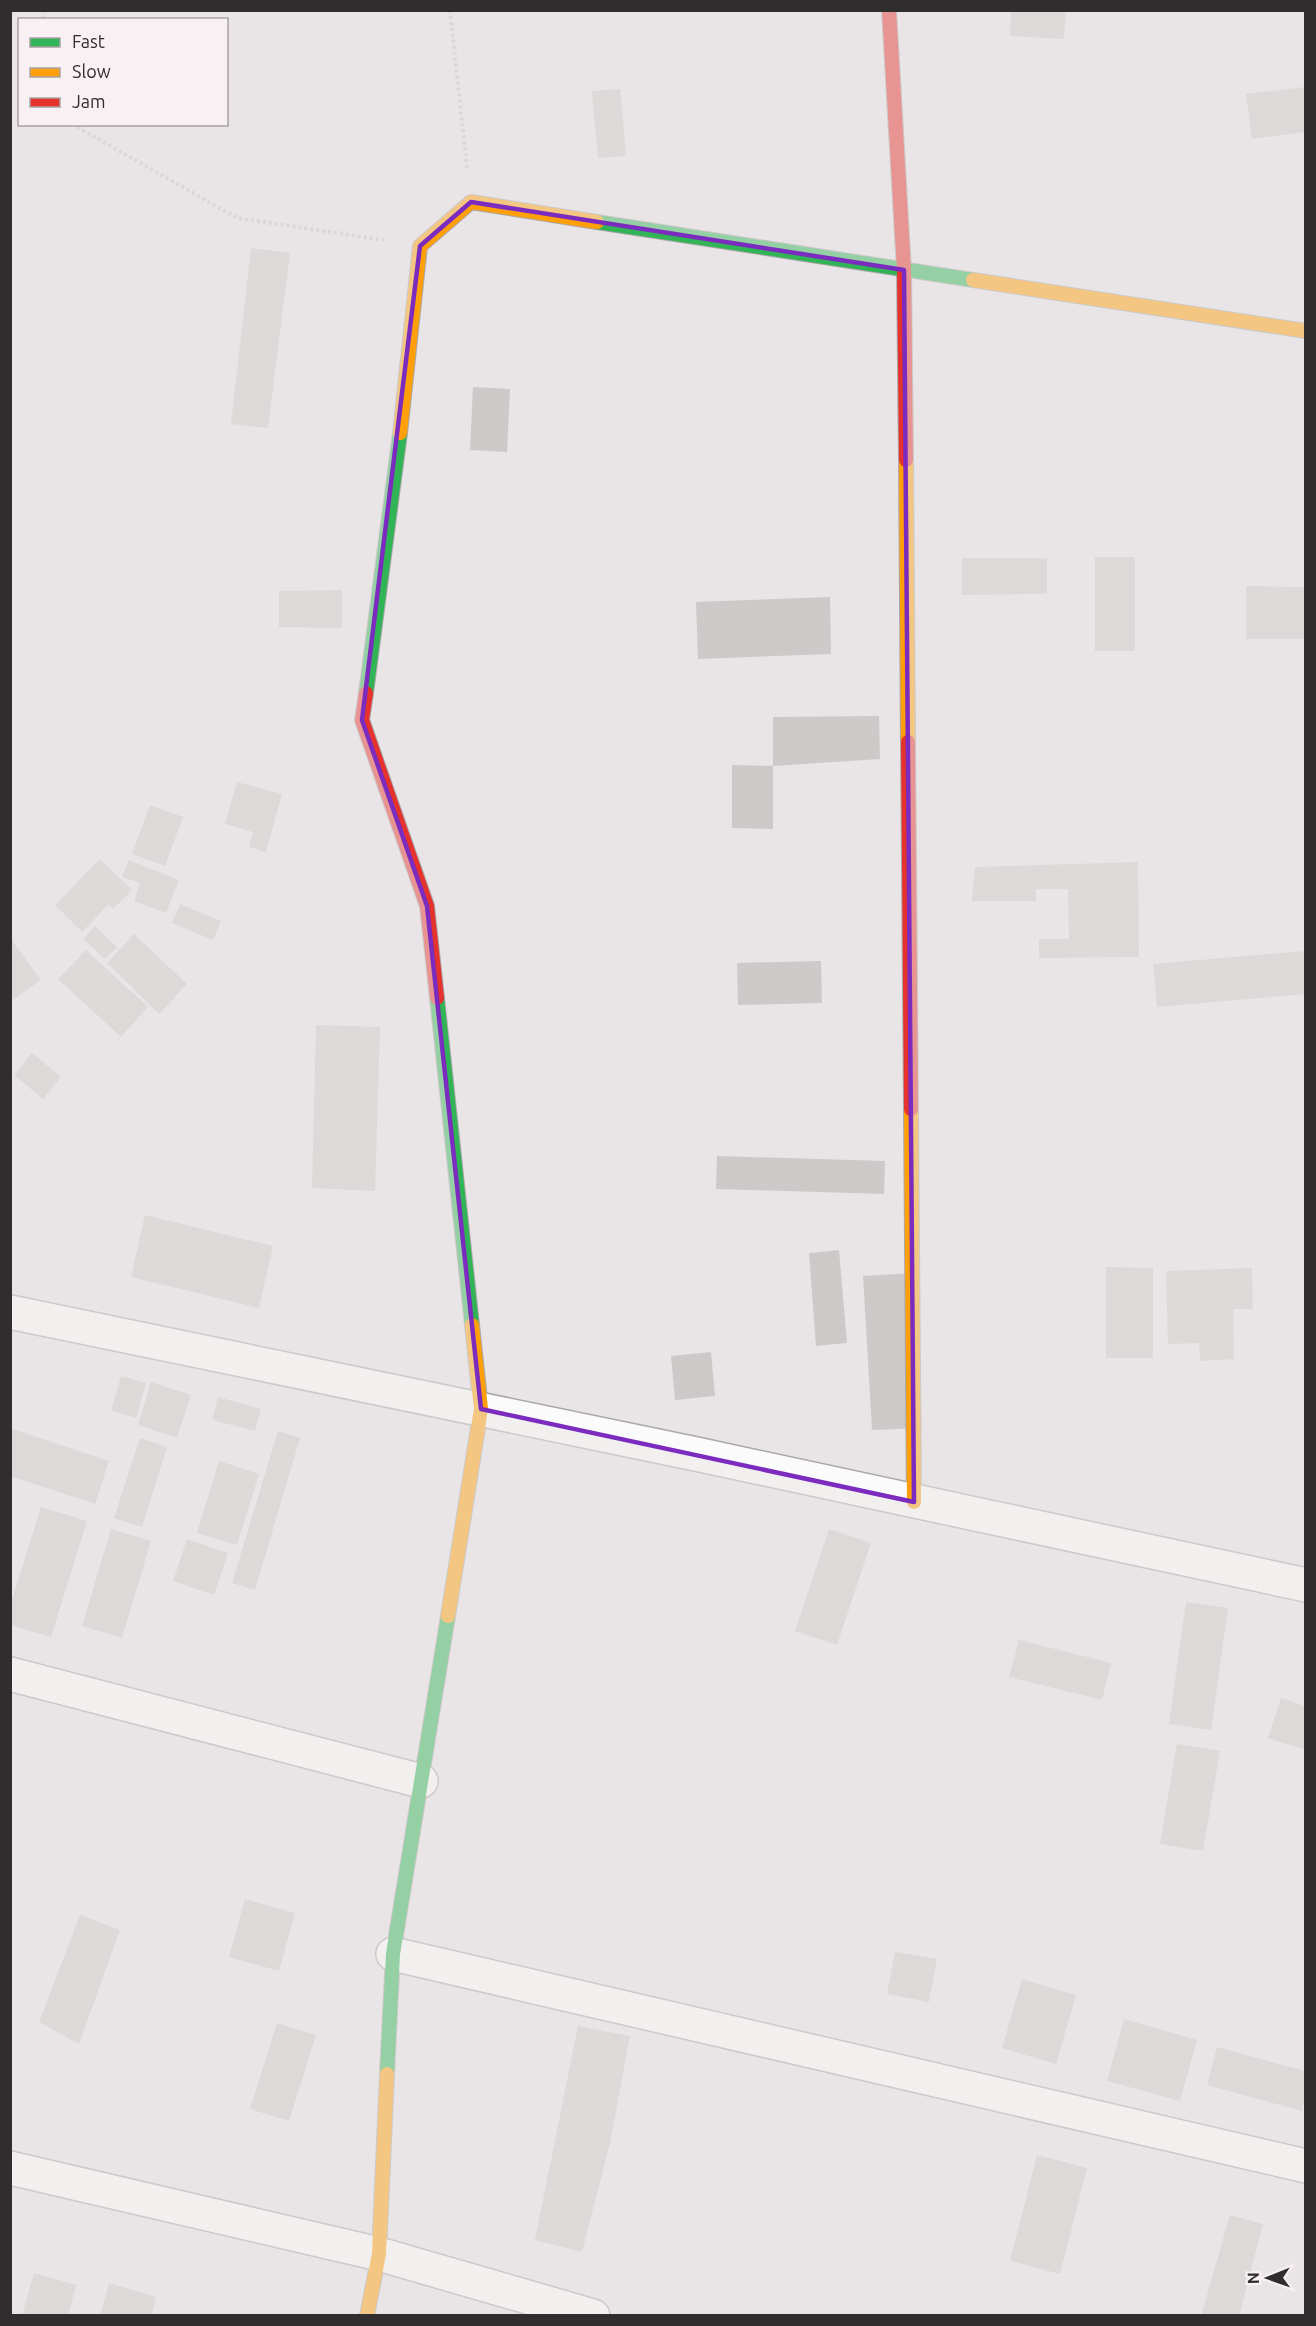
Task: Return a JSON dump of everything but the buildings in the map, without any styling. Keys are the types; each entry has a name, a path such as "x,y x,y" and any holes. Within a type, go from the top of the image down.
{"street":[{"path":"889,10 904,270 914,1502"},
{"path":"367,2316 379,2254 393,1954 481,1409 427,906 362,720 395,480 420,246 471,202 1305,330"},
{"path":"10,1312 481,1409 1305,1585"},
{"path":"10,1674 421,1780"},
{"path":"393,1954 1305,2166"},
{"path":"10,2168 379,2254 593,2316"}],"path":[{"path":"450,10 471,202"},
{"path":"76,126 237,218 420,246"}],"highlighted area":[{"path":"471,202 904,270 914,1502 481,1409 427,906 362,720 420,246"}],"traffic: fast":[{"path":"597,222 973,280"},
{"path":"366,693 400,433"},
{"path":"437,998 472,1325"},
{"path":"387,2074 393,1954 448,1616"}],"traffic: slow":[{"path":"400,433 420,246 471,202 597,222"},
{"path":"973,280 1306,331"},
{"path":"906,460 908,742"},
{"path":"911,1109 914,1502"},
{"path":"448,1616 481,1409 472,1325"},
{"path":"367,2316 379,2254 387,2074"}],"traffic: jam":[{"path":"889,10 904,270 906,460"},
{"path":"366,693 362,720 427,906 437,998"},
{"path":"908,742 911,1109"}]}
